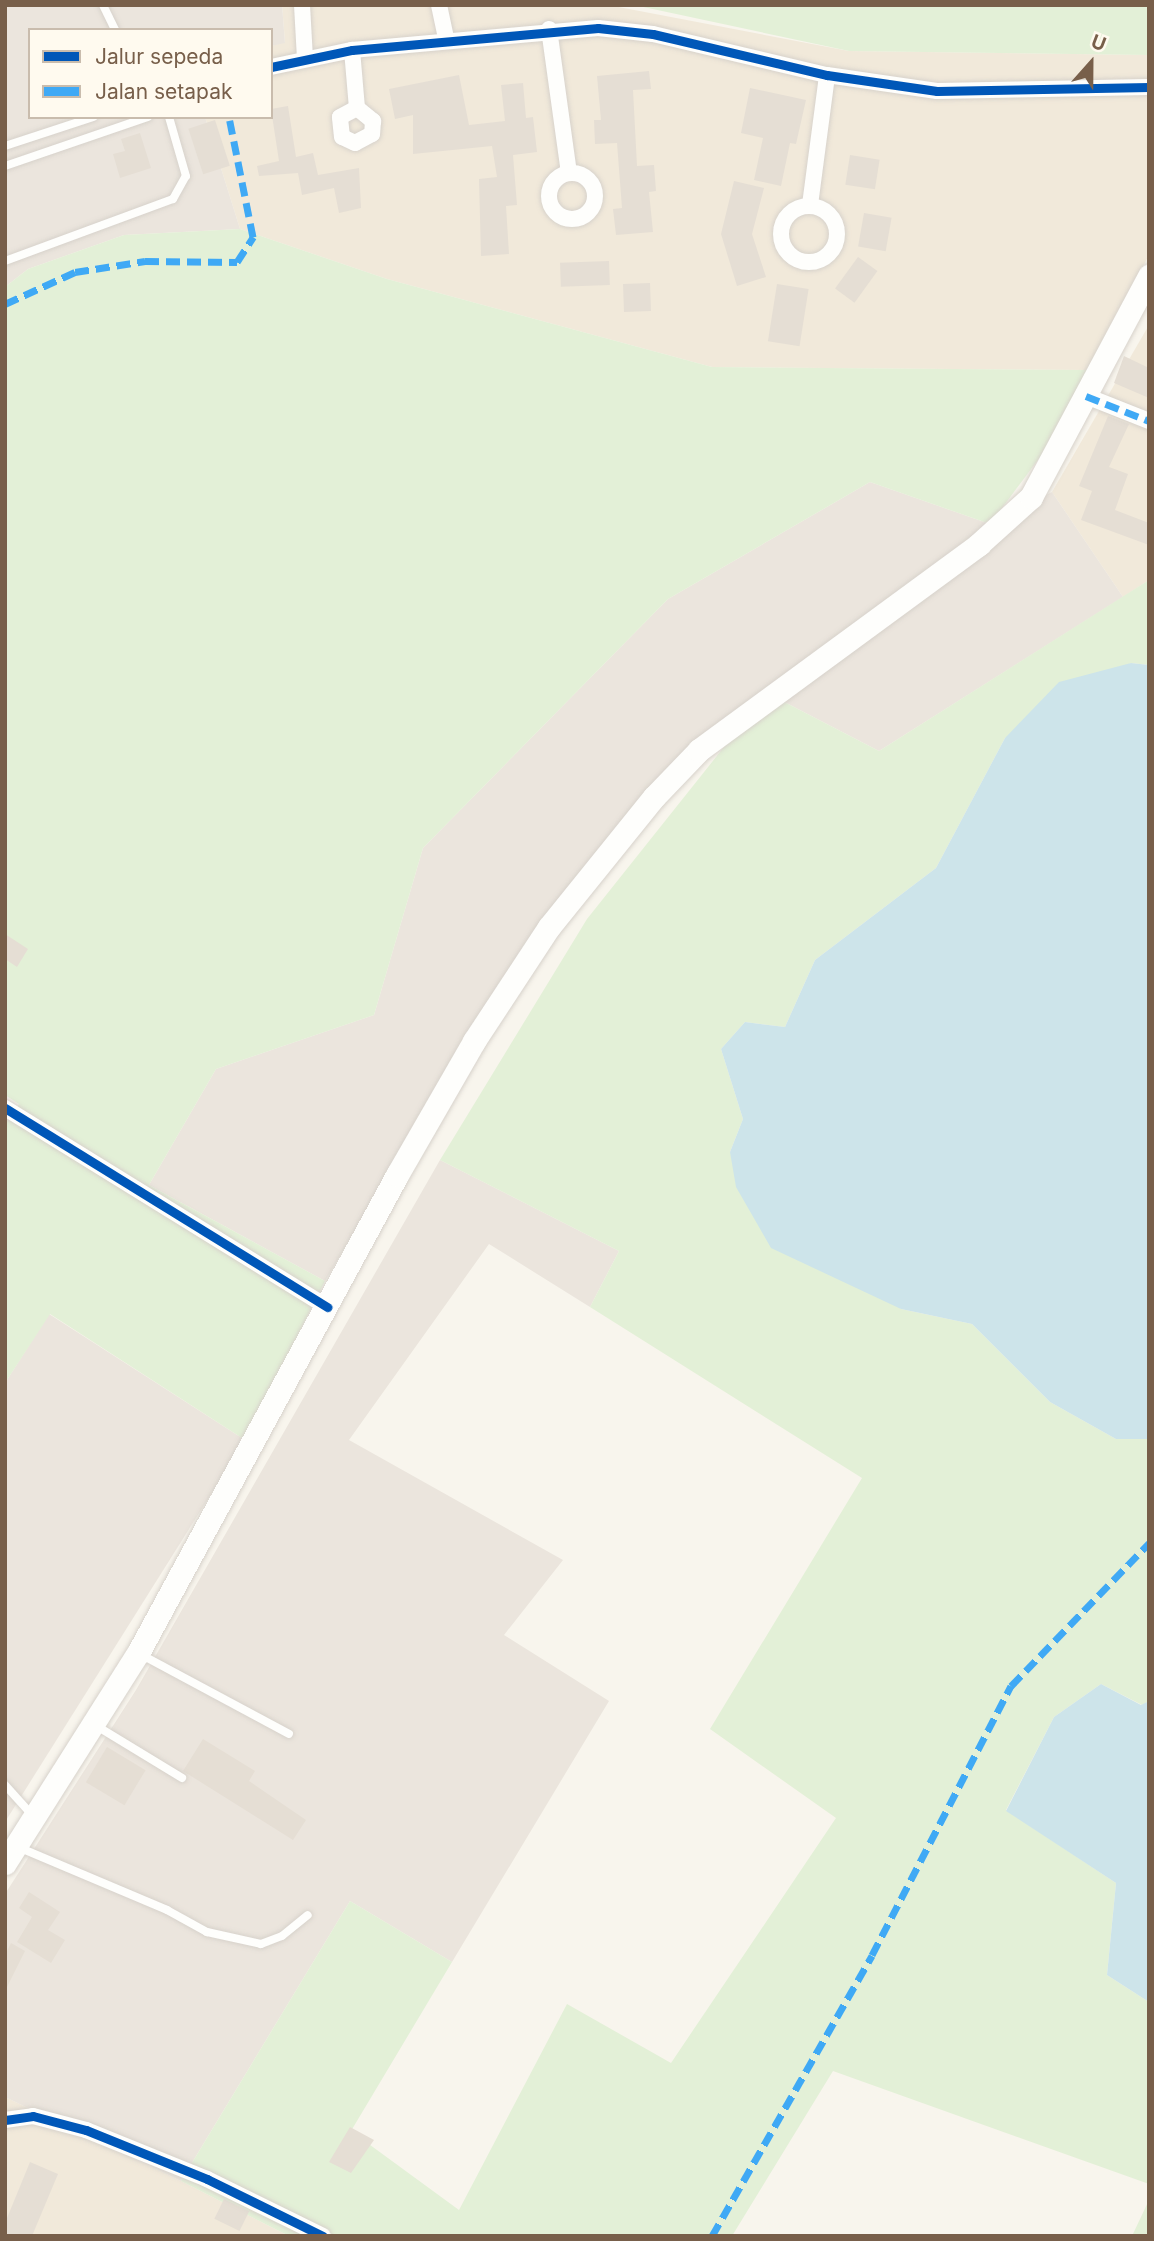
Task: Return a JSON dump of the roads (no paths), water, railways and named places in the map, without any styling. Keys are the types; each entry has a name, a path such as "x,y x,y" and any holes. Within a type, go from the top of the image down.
{"main road":[{"path":"10,1855 33,1816 95,1726 138,1653 474,1041 549,927 654,796 699,750 979,544 1031,497 1149,276"}],"street":[{"path":"302,5 305,58"},
{"path":"439,5 446,39"},
{"path":"273,66 352,50 549,29 653,34 828,75 937,91 1149,87"},
{"path":"549,29 569,173"},
{"path":"352,50 358,108"},
{"path":"810,205 828,75"},
{"path":"1086,396 1149,421"},
{"path":"5,1108 327,1307"},
{"path":"5,2120 33,2116 86,2130 207,2179 323,2236"}],"lane":[{"path":"103,5 114,28"},
{"path":"5,146 87,119"},
{"path":"5,166 142,119"},
{"path":"5,261 173,199 186,176 170,119"},
{"path":"138,1653 289,1734"},
{"path":"95,1726 182,1778"},
{"path":"5,1785 33,1816"},
{"path":"10,1855 167,1910 208,1932 261,1944 282,1936 308,1915"}],"water":[{"path":"1131,663 1149,665 1149,1439 1116,1439 1050,1402 972,1324 901,1309 771,1248 736,1187 730,1152 743,1119 721,1049 745,1022 785,1027 815,960 936,868 1005,738 1059,682"},
{"path":"1101,1684 1141,1705 1149,1701 1149,2002 1107,1975 1116,1883 1006,1811 1054,1717"}]}
